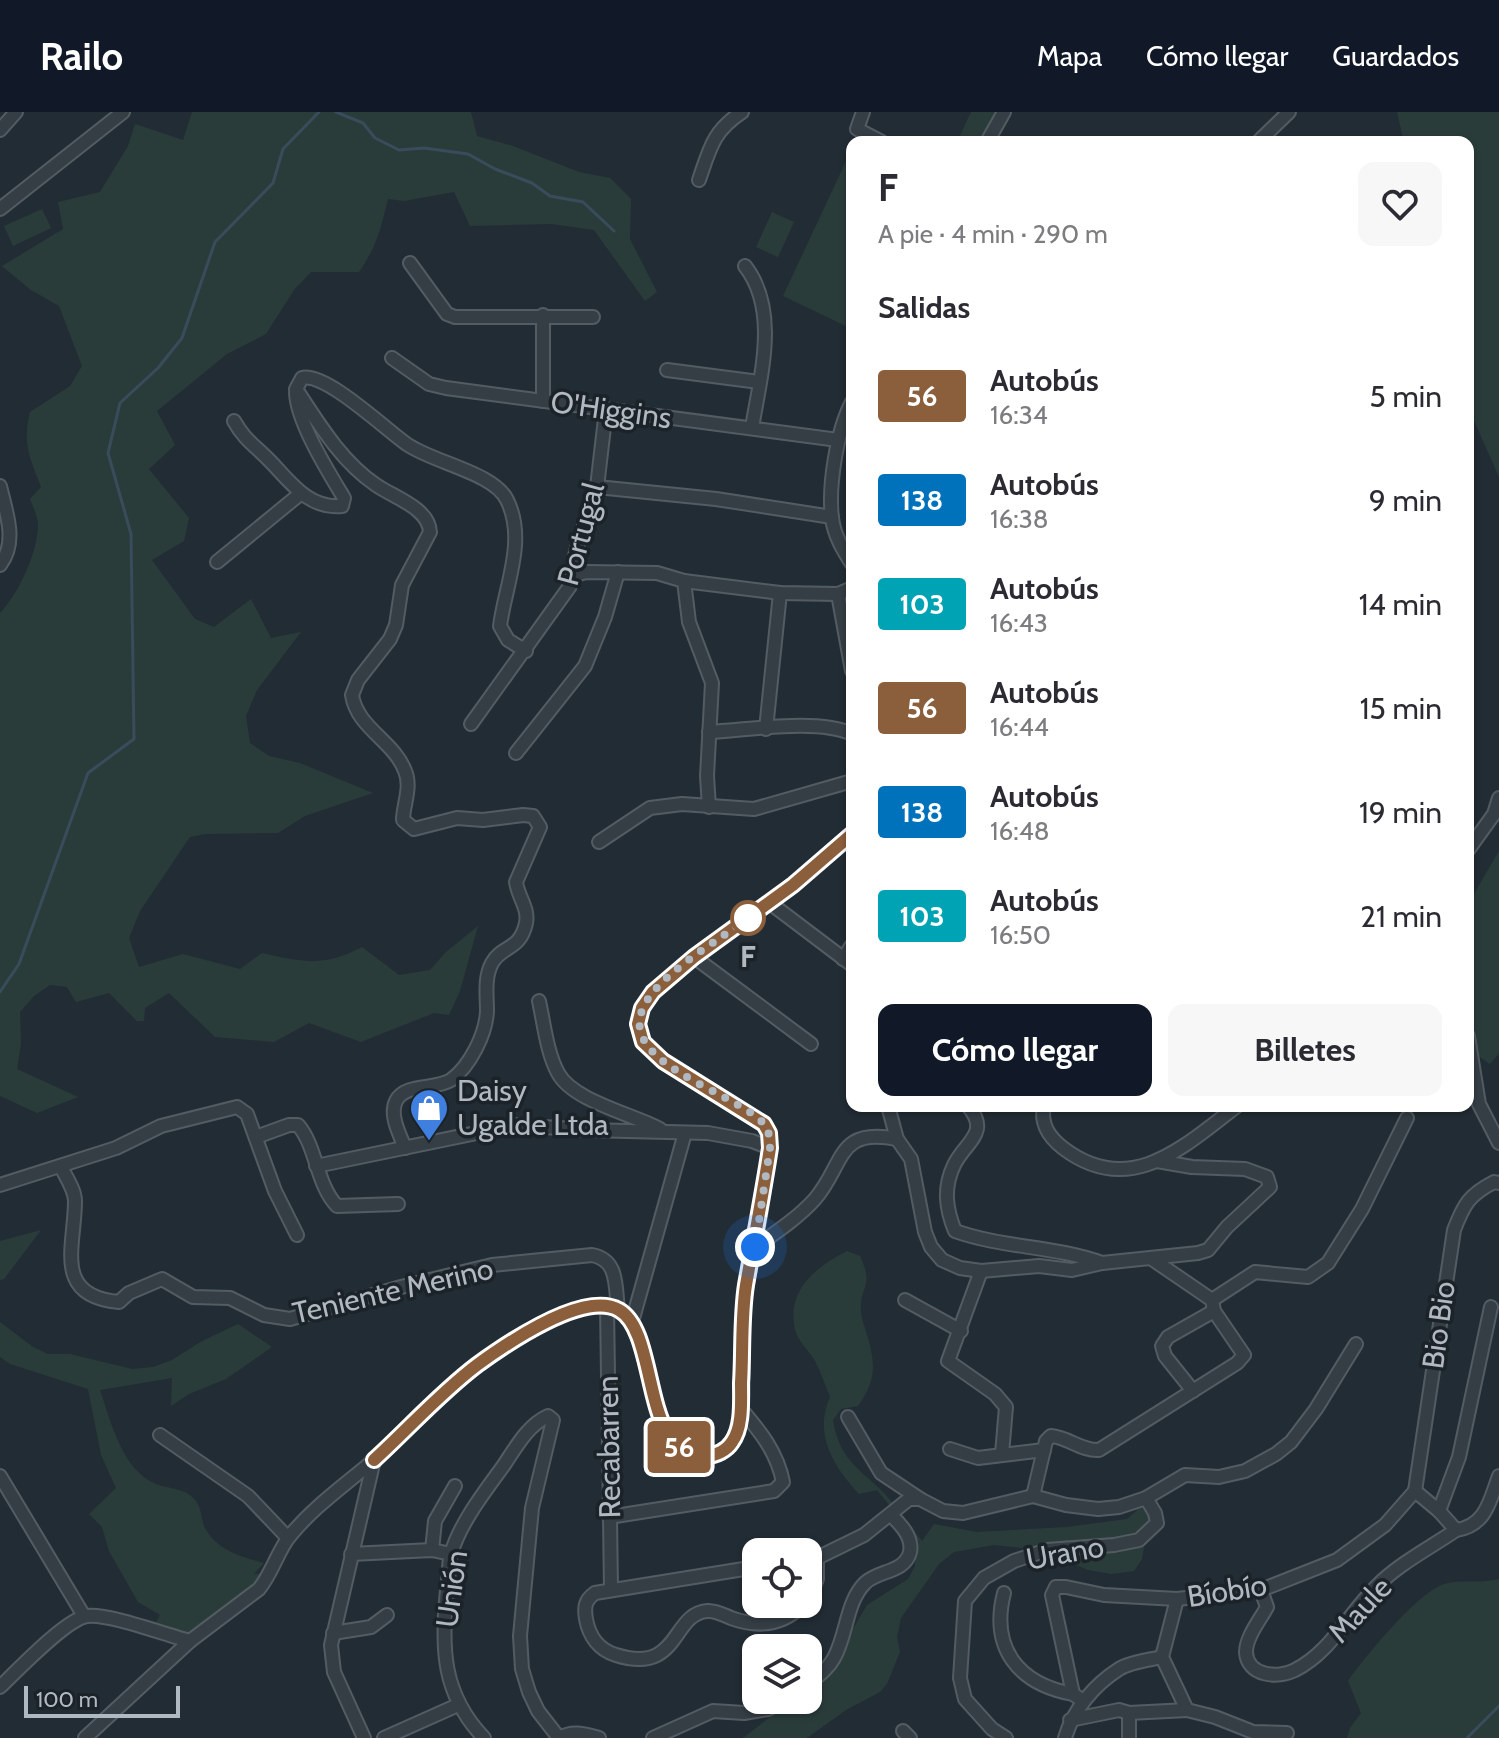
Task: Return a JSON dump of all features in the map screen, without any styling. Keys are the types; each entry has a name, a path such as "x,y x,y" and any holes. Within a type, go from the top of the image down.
{"street":[{"path":"0,130 16,112"},
{"path":"0,209 123,112"},
{"path":"699,180 713,138 720,128 742,112"},
{"path":"863,112 857,129 870,136"},
{"path":"990,136 1004,112"},
{"path":"1264,136 1289,112"},
{"path":"410,263 447,314 479,318 543,315 593,317"},
{"path":"745,266 757,281 762,295 765,324 752,428"},
{"path":"543,315 543,401"},
{"name":"O'Higgins","path":"392,358 437,386 491,396 838,440"},
{"path":"667,370 759,382"},
{"path":"234,421 244,438 300,494 338,507 344,502 296,403 296,389 302,378 308,377 321,381 425,455 477,475 498,488 507,498 515,538 500,626 508,640 526,651"},
{"path":"296,389 350,464 430,522 430,532 402,585 396,625 390,639 358,680 352,695 363,721 407,773 403,820 414,829 457,818 483,820 533,816 540,827 516,882 517,892 527,913 526,925 515,946 498,954 492,963 486,985 484,1030 464,1066 452,1079 434,1087 412,1089 396,1100 394,1117 405,1148"},
{"name":"Portugal","path":"471,724 566,596 576,551 597,487 606,410"},
{"path":"846,418 838,440 832,517 839,543 846,554"},
{"path":"0,486 10,532 10,547 0,565"},
{"path":"597,487 716,499 832,517"},
{"path":"217,562 300,494"},
{"path":"572,576 586,572 657,573 684,581 780,593 838,594 846,591"},
{"path":"516,753 585,666 605,617 618,572"},
{"path":"684,581 689,622 712,683 709,807"},
{"path":"766,729 780,593"},
{"path":"838,594 846,638"},
{"path":"709,732 816,725 846,731"},
{"path":"599,842 650,808 682,804 754,809 846,783"},
{"path":"1474,842 1494,814 1499,798"},
{"path":"685,1133 632,1322 663,1425 677,1446 706,1456 724,1450 737,1433 744,1304 770,1148 769,1133 764,1124 663,1061 643,1042 638,1024 642,1008 653,992 694,957 770,903 846,839"},
{"path":"770,903 846,960"},
{"path":"694,957 811,1044"},
{"path":"539,1001 553,1062 566,1084 581,1095 663,1130"},
{"path":"1474,1073 1479,1104 1499,1143"},
{"path":"0,1185 128,1143 161,1126 237,1107 247,1114 275,1191 297,1235"},
{"path":"890,1112 897,1139 911,1159 925,1232 931,1247 942,1260 960,1268 981,1271 1039,1266 1072,1270 1102,1263 1208,1250 1227,1227 1270,1187 1271,1182 1259,1173 1245,1169 1192,1167 1157,1161"},
{"path":"972,1112 977,1118 977,1129 954,1163 945,1199 955,1231 973,1237 1080,1255 1102,1263"},
{"path":"1043,1112 1042,1118 1050,1136 1083,1160 1120,1171 1157,1161 1181,1149 1229,1112"},
{"path":"1193,1391 1162,1351 1163,1341 1255,1272 1308,1277 1328,1263 1362,1209 1407,1118"},
{"path":"256,1137 289,1125 298,1125 337,1206 398,1204"},
{"path":"316,1166 515,1125 587,1130 663,1130 735,1137 770,1148"},
{"path":"755,1247 814,1200 828,1182 840,1155 855,1140 877,1135 897,1139"},
{"name":"Teniente Merino","path":"61,1167 75,1197 70,1262 73,1275 87,1293 109,1301 119,1302 129,1293 162,1279 193,1297 230,1298 264,1315 290,1319 492,1265 592,1255 605,1258 613,1267 612,1307"},
{"name":"Bio Bio","path":"1415,1491 1454,1230 1466,1202 1474,1193 1497,1179"},
{"path":"1033,1496 1044,1450 1051,1436 1058,1436 1087,1451 1099,1450 1237,1363 1244,1355 1213,1306 1152,1259"},
{"path":"981,1271 948,1361 995,1394 1006,1407 1002,1454"},
{"path":"905,1300 961,1331"},
{"path":"85,1738 190,1641 259,1589 288,1538 331,1494 374,1460 476,1366 529,1332 590,1305 612,1307 632,1322"},
{"name":"Recabarren","path":"611,1589 612,1307"},
{"path":"1439,1511 1459,1457 1480,1331 1491,1307"},
{"path":"848,1417 881,1473 943,1511 963,1513 1033,1496 1066,1505 1098,1509 1119,1507 1146,1498 1185,1475 1219,1477 1245,1471 1276,1454 1291,1442 1316,1409 1356,1344"},
{"path":"609,1517 779,1488 783,1482 774,1454 740,1408"},
{"name":"Unión","path":"484,1738 468,1722 458,1705 445,1661 443,1630 451,1554 476,1502 537,1422 551,1417 553,1420 532,1508 520,1636 522,1669 529,1692 538,1711 559,1738"},
{"path":"160,1435 248,1496 288,1538"},
{"path":"950,1449 978,1458 1044,1450"},
{"path":"364,1738 334,1672 331,1645 374,1460"},
{"path":"0,1476 84,1616"},
{"name":"Maule","path":"1289,1579 1267,1607 1248,1643 1246,1654 1250,1664 1260,1673 1293,1672 1326,1648 1375,1587 1456,1530 1476,1524 1485,1513 1499,1476"},
{"path":"432,1550 435,1521 455,1486"},
{"path":"1415,1491 1456,1530"},
{"name":"Bíobío","path":"1078,1698 1052,1595 1056,1587 1104,1595 1177,1599 1261,1590 1337,1560 1385,1525 1415,1491"},
{"name":"Urano","path":"1006,1738 992,1729 965,1699 960,1678 965,1601 984,1578 1014,1561 1047,1550 1139,1540 1157,1523 1146,1498"},
{"path":"822,1554 864,1535 909,1499 920,1499"},
{"path":"822,1672 834,1657 856,1595 865,1583 900,1566 908,1558 911,1549 909,1539 891,1515"},
{"path":"351,1554 432,1550 451,1554"},
{"path":"742,1569 595,1593 587,1600 586,1620 590,1634 610,1653 631,1660 652,1658 664,1651 690,1620 708,1610 753,1624 774,1623 785,1618"},
{"path":"1261,1590 1267,1607"},
{"path":"1004,1593 999,1613 1002,1640 1012,1662 1032,1679 1078,1698"},
{"path":"1177,1599 1162,1657 1187,1710"},
{"path":"333,1633 371,1627 387,1615"},
{"path":"0,1687 48,1642 84,1616 100,1616 190,1641"},
{"path":"1065,1738 1078,1698 1121,1668 1162,1657"},
{"path":"384,1738 458,1705"},
{"path":"1070,1720 1119,1710 1129,1713 1187,1710 1253,1732 1287,1733"},
{"path":"653,1738 713,1711 742,1713"},
{"path":"1129,1713 1129,1738"},
{"path":"559,1738 578,1732 599,1738"}],"shaded area":[{"path":"192,112 471,112 477,136 513,146 579,172 610,178 631,199 630,239 657,292 645,301 594,230 552,224 470,226 454,192 404,201 388,199 378,237 359,272 311,272 294,290 266,334 227,354 157,411 175,445 149,469 189,518 184,541 152,560 195,619 214,627 251,599 271,638 301,632 257,690 246,716 250,743 269,756 300,763 373,793 305,816 278,833 190,837 140,911 129,938 139,967 183,954 240,969 262,953 313,961 337,958 362,947 399,975 430,970 446,952 478,926 460,991 449,1015 434,1013 361,1042 309,1023 274,1042 215,1037 169,993 145,1008 144,1021 137,1021 109,993 76,1002 67,987 50,985 34,996 20,1012 21,1044 17,1069 78,1097 37,1113 0,1096 0,613 26,572 37,535 37,521 30,499 41,487 27,442 30,412 70,386 82,366 59,306 31,290 2,266 63,229 58,202 100,192 128,146 135,124 183,140"},
{"path":"971,112 998,112 984,136 960,136"},
{"path":"1397,112 1499,112 1499,477 1474,421 1474,136 1403,136"},
{"path":"846,161 846,326 783,296"},
{"path":"42,209 51,228 13,246 4,226"},
{"path":"772,212 794,222 778,257 756,247"},
{"path":"1499,851 1499,1053 1490,1064 1474,1053 1474,894"},
{"path":"41,1230 4,1279 0,1280 0,1241"},
{"path":"847,1251 860,1256 866,1275 861,1313 872,1355 873,1372 868,1388 858,1406 841,1409 833,1420 836,1433 850,1461 887,1497 922,1541 934,1524 977,1532 1067,1527 1127,1519 1141,1507 1149,1515 1142,1559 1134,1571 1112,1574 1088,1570 1041,1550 994,1545 954,1552 939,1564 901,1618 897,1637 900,1652 887,1684 880,1692 846,1710 807,1738 743,1738 774,1714 822,1714 822,1678 867,1605 908,1579 915,1566 919,1542 877,1490 859,1494 834,1461 825,1437 825,1411 830,1397 815,1361 799,1338 793,1315 799,1291 825,1264"},
{"path":"0,1322 33,1347 48,1354 70,1354 132,1369 153,1367 172,1360 238,1324 272,1347 226,1379 189,1394 171,1406 172,1378 100,1390 119,1444 134,1468 156,1484 192,1497 198,1504 206,1530 217,1543 239,1555 264,1563 254,1574 264,1574 244,1599 187,1638 152,1629 160,1615 138,1602 109,1551 102,1527 89,1514 116,1488 101,1455 88,1389 10,1364 0,1357"},
{"path":"1499,1579 1499,1738 1347,1738 1361,1713 1348,1681 1392,1627 1420,1600 1444,1584"}],"waterway":[{"path":"0,992 19,964 88,773 134,739 131,534 108,453 120,403 158,368 182,338 215,242 273,183 283,149 319,112"},
{"path":"336,112 363,123 375,138 399,150 424,148 468,154 495,169 532,183 550,196 583,202 614,231"},
{"path":"1467,1738 1499,1706"}],"bus line":[{"name":"56","path":"374,1460 476,1366 529,1332 590,1305 607,1305 618,1309 632,1322 663,1425 677,1446 706,1456 714,1455 732,1443 737,1433 740,1408 746,1285 770,1148 769,1133 764,1124 754,1117 663,1061 643,1042 638,1024 642,1008 653,992 694,957 793,885 846,840"}],"place":[{"name":"F","path":"748,918"},
{"name":"Daisy Ugalde Ltda","path":"429,1142"}],"route":[{"path":"748,918 694,957 653,992 642,1008 638,1024 643,1042 663,1061 754,1117 764,1124 769,1133 770,1148 755,1247"}]}
